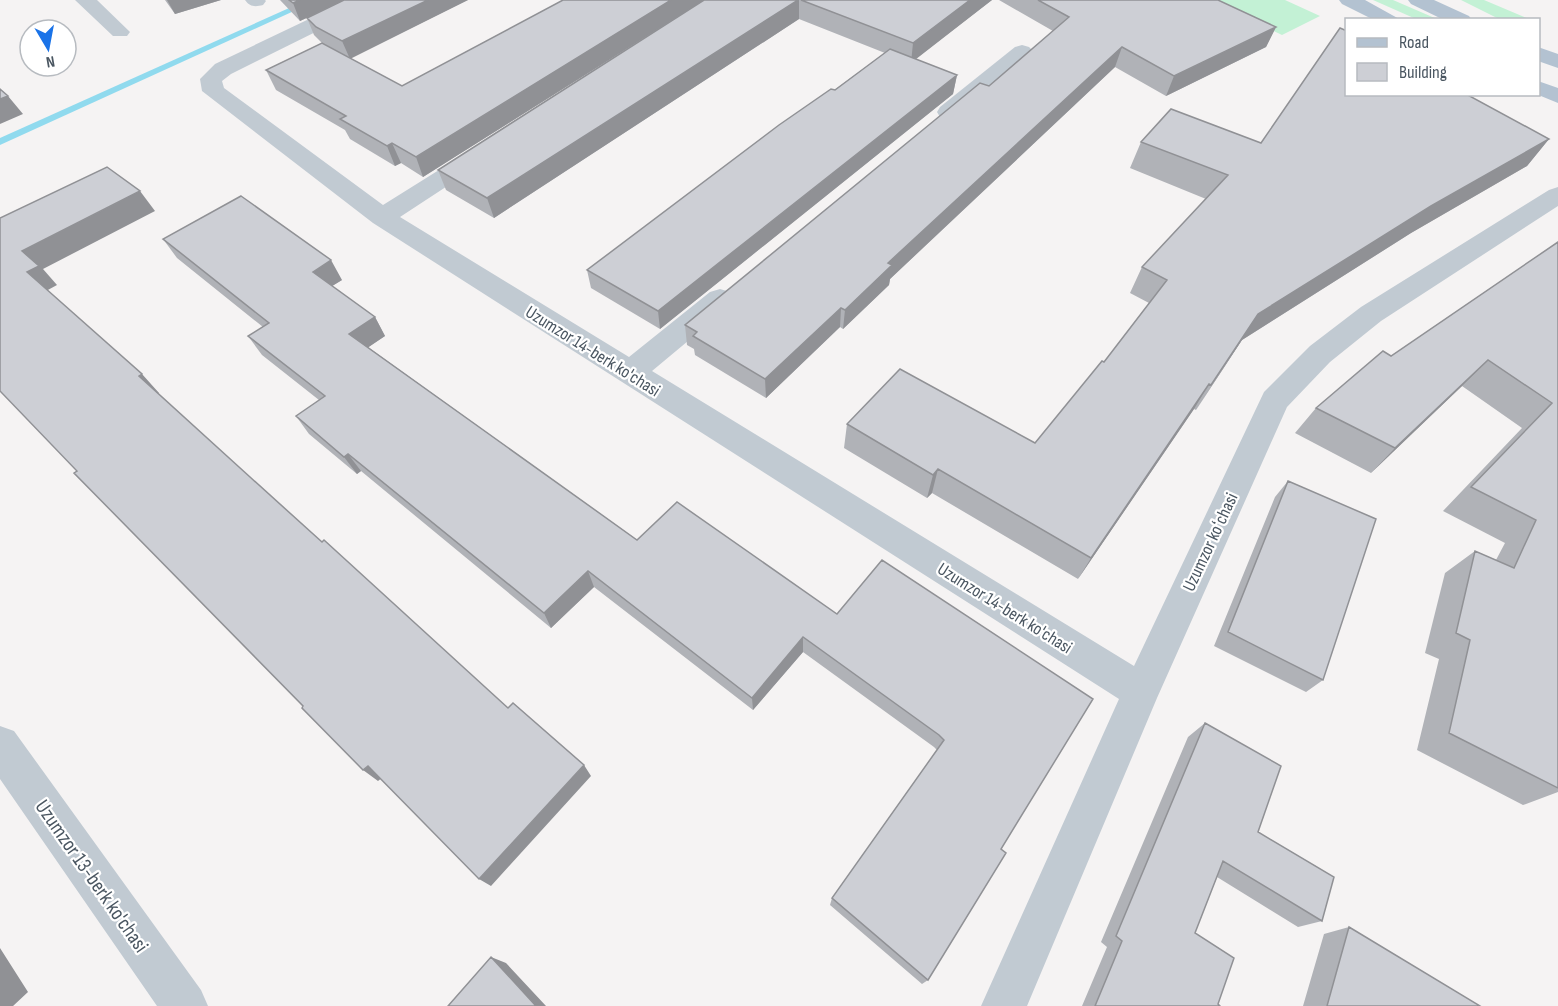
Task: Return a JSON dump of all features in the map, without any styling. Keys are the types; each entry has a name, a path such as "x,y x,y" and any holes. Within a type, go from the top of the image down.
{"main road":[{"path":"1349,0 1388,18"},
{"path":"1418,0 1458,18"},
{"path":"1540,53 1558,62"},
{"path":"1540,87 1558,96"}],"street":[{"path":"85,0 120,32"},
{"name":"Uzumzor 14-berk ko'chasi","path":"365,0 223,69 211,79 213,91 382,217 629,374 1141,692"},
{"path":"931,126 1022,51"},
{"path":"382,217 502,140"},
{"name":"Uzumzor koʻchasi","path":"1004,1006 1141,692 1275,400 1320,354 1371,314 1558,195"},
{"path":"629,374 739,284"},
{"name":"Uzumzor 13-berk ko'chasi","path":"0,745 185,1006"}],"green space":[{"path":"1209,0 1285,0 1320,16 1282,35"},
{"path":"1373,0 1393,0 1435,18 1414,18"},
{"path":"1461,0 1484,0 1527,18 1497,18"}],"building":[{"path":"344,0 428,0 342,41 316,27 307,18"},
{"path":"563,0 671,0 416,157 392,143 387,146 340,119 346,116 266,70 322,43 402,86"},
{"path":"704,0 798,0 487,198 438,170"},
{"path":"801,0 970,0 913,43"},
{"path":"1038,0 1218,0 1276,27 1174,76 1122,47 888,263 892,265 845,310 841,308 765,379 693,336 697,332 685,325 980,83 989,86 1069,17"},
{"path":"1340,28 1345,30 1345,96 1470,96 1549,139 1431,206 1258,314 1091,558 938,469 933,475 847,424 900,369 1035,443 1102,361 1104,362 1167,280 1142,267 1228,175 1141,142 1171,109 1261,143"},
{"path":"890,49 957,75 658,311 587,270 779,125 831,89 835,90"},
{"path":"0,89 8,96 0,99"},
{"path":"107,167 140,191 22,251 39,266 27,272 142,374 139,376 250,477 322,542 324,540 508,708 513,703 584,765 479,879 368,766 363,770 302,708 303,706 74,473 77,471 0,391 0,218"},
{"path":"241,196 331,260 313,272 375,317 349,334 637,540 677,502 837,614 882,560 1093,699 1001,849 1006,853 928,980 832,898 944,740 803,637 752,698 588,571 544,613 348,454 344,457 296,416 325,396 248,336 269,323 163,239"},
{"path":"1558,242 1558,788 1449,733 1470,640 1456,633 1475,551 1514,568 1536,520 1471,487 1552,403 1488,360 1395,448 1316,408 1383,351 1391,356"},
{"path":"1288,481 1376,519 1323,680 1228,632"},
{"path":"1205,723 1281,766 1258,832 1334,877 1322,921 1223,861 1195,933 1234,958 1218,1004 1220,1006 1095,1006 1122,941 1116,936"},
{"path":"1349,927 1480,1006 1327,1006"},
{"path":"491,957 536,1006 448,1006"}],"waterway":[{"path":"0,142 314,0"}]}
